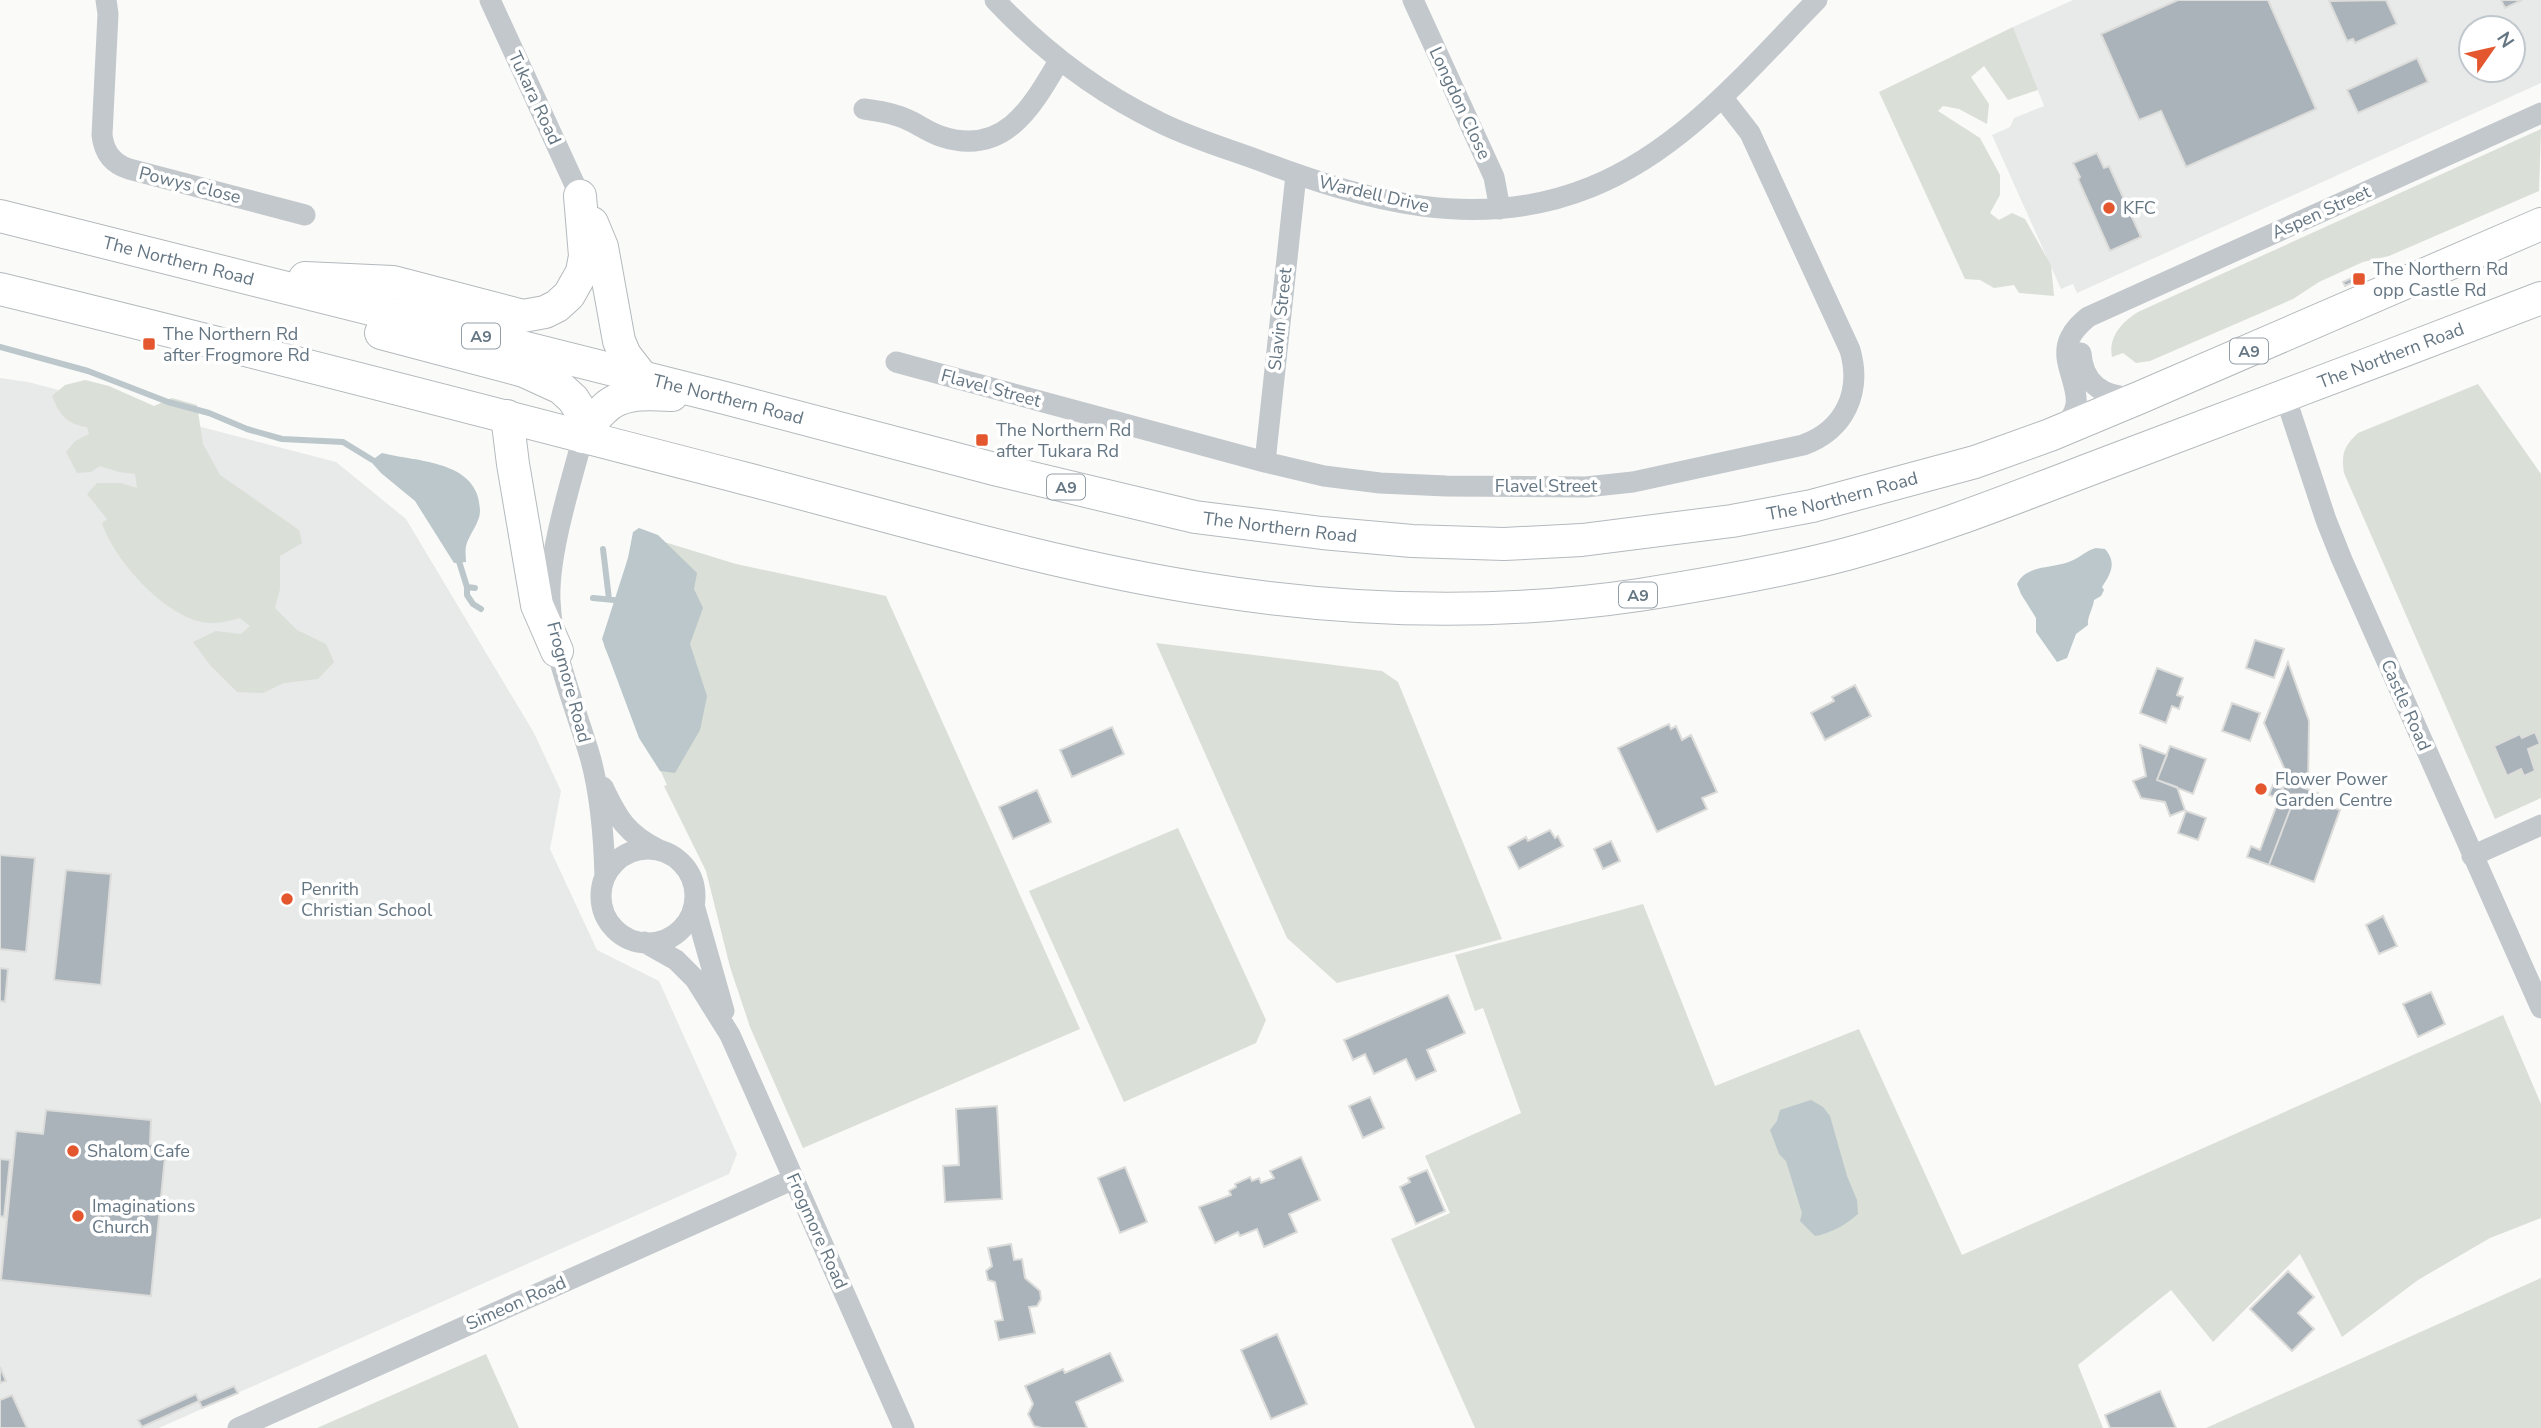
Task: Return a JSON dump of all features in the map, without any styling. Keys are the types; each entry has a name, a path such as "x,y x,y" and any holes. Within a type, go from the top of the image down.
{"highway":[{"path":"237,275 393,282 523,316 545,313 569,295 582,272 585,256 580,196"},
{"path":"580,196 602,247 619,341 625,355 642,377"},
{"name":"The Northern Road","path":"0,216 725,398 998,470 1195,517 1412,541 1504,544 1582,540 1664,531 1812,506 1975,462 2050,435 2141,397 2541,224"},
{"path":"237,275 357,327 524,371 561,387 584,416 583,437"},
{"name":"The Northern Road","path":"0,289 241,347 1058,559 1200,589 1284,600 1401,609 1512,607 1633,596 1717,582 1852,552 1956,519 2541,298"},
{"path":"583,437 602,410 616,400 635,395 725,398"},
{"path":"507,416 537,605 557,650"}],"street":[{"name":"Powys Close","path":"106,0 108,14 102,135 103,144 111,158 120,166 130,169 305,215"},
{"name":"Tukara Road","path":"490,0 580,196"},
{"name":"Wardell Drive","path":"995,0 1059,61 1158,122 1296,175 1409,206 1454,211 1534,204 1573,193 1621,173 1679,134 1722,96 1804,4"},
{"name":"Longdon Close","path":"1413,0 1494,177 1500,209"},
{"path":"864,109 895,115 949,139 985,139 1008,130 1022,118 1059,61"},
{"name":"Flavel Street","path":"896,362 1265,462 1324,476 1380,482 1446,486 1586,487 1633,482 1812,442 1828,433 1851,399 1855,375 1850,350 1750,133 1722,96"},
{"name":"Aspen Street","path":"2050,435 2063,426 2075,409 2076,383 2066,352 2076,327 2101,311 2541,113"},
{"name":"Slavin Street","path":"1265,462 1296,175"},
{"path":"2101,311 2085,334 2081,345 2082,360 2088,376 2096,387 2106,394 2119,398 2141,397"},
{"name":"Castle Road","path":"2285,396 2342,560 2541,1008"},
{"name":"Frogmore Road","path":"583,437 552,574 551,621 557,650 592,763 601,821 605,877"},
{"name":"Frogmore Road","path":"592,763 621,823 633,835 660,850"},
{"path":"2472,856 2541,825"},
{"path":"637,850 660,850 681,862 693,881 694,905 691,916 676,934 666,939 644,942 623,935 608,919 602,899 605,877 626,854 637,850"},
{"name":"Frogmore Road","path":"694,905 730,1035"},
{"name":"Frogmore Road","path":"644,942 676,960 695,979 730,1035 904,1428"},
{"name":"Simeon Road","path":"238,1428 794,1179"}],"shaded area":[{"path":"2073,0 2541,0 2541,83 2077,293 2073,284 2061,289 1992,135 2010,127 2014,118 2044,106 2013,27"},
{"path":"2013,27 2038,90 2008,100 1984,66 1971,77 1989,104 1987,124 1959,109 1943,106 1938,111 1980,138 2000,175 2000,195 1990,213 1999,220 2012,213 2025,219 2051,265 2054,296 2019,293 2014,285 1994,288 1980,280 1965,279 1879,92"},
{"path":"2541,129 2539,191 2389,256 2363,262 2319,282 2293,299 2150,361 2136,363 2123,353 2112,357 2114,337 2127,320 2138,312"},
{"name":"Penrith Christian School","path":"0,378 28,382 336,462 406,519 534,733 561,791 550,849 597,950 659,981 737,1154 729,1174 159,1428 0,1428"},
{"path":"85,380 109,386 154,406 172,398 197,405 203,444 220,475 299,530 302,543 280,556 280,589 275,608 297,630 326,644 334,662 318,679 284,683 263,693 237,692 210,665 193,642 216,631 241,634 250,626 240,618 212,623 187,617 156,597 117,553 102,523 107,519 87,494 97,483 121,483 137,488 135,474 100,466 91,472 77,473 66,452 75,441 89,434 87,427 74,424 65,418 52,396 65,385"},
{"path":"2478,384 2541,474 2541,798 2495,819 2343,466 2343,455 2349,442 2358,433"},
{"path":"382,453 444,466 470,482 477,494 480,511 466,546 466,562 454,563 415,501 373,464 375,458"},
{"path":"639,528 658,535 697,573 694,589 703,608 690,644 707,696 700,730 675,773 660,771 639,738 602,639 628,558 633,532"},
{"path":"635,533 736,564 886,596 1080,1029 803,1148 750,1027 730,967 706,871 664,786 667,785 604,646"},
{"path":"2096,548 2105,549 2109,554 2112,563 2110,573 2102,587 2104,590 2101,596 2094,600 2088,625 2076,634 2067,658 2057,662 2036,632 2036,618 2017,584 2027,573 2071,561"},
{"path":"1156,643 1382,671 1398,682 1502,939 1337,983 1287,938"},
{"path":"1178,828 1266,1020 1256,1043 1124,1102 1029,891"},
{"path":"1643,904 1715,1086 1859,1029 1962,1255 2503,1015 2541,1104 2541,1218 2490,1238 2418,1280 2342,1337 2300,1254 2213,1342 2171,1290 2078,1365 2103,1428 1475,1428 1391,1239 1450,1213 1425,1156 1521,1113 1483,1008 1475,1011 1455,955"},
{"path":"1811,1100 1823,1107 1830,1116 1847,1176 1857,1200 1858,1214 1838,1228 1815,1236 1800,1221 1802,1213 1786,1161 1779,1154 1770,1130 1777,1121 1780,1110"},
{"path":"2541,1278 2541,1428 2206,1428"},
{"path":"486,1354 519,1428 317,1428"}],"building":[{"path":"2178,0 2268,0 2316,109 2186,167 2161,111 2139,120 2101,34"},
{"path":"2386,0 2397,24 2355,43 2353,39 2347,41 2329,1"},
{"path":"2501,0 2522,0 2505,8"},
{"path":"2417,58 2428,82 2358,113 2347,90"},
{"name":"KFC","path":"2097,153 2104,168 2109,166 2141,237 2110,251 2073,163"},
{"path":"2354,277 2356,281 2345,286 2343,282"},
{"path":"2255,640 2284,649 2274,678 2246,668"},
{"path":"2288,662 2309,721 2308,787 2289,779 2264,723"},
{"path":"2157,668 2183,678 2177,695 2183,697 2179,709 2172,706 2166,723 2140,713"},
{"path":"1855,685 1871,716 1825,740 1811,713 1834,701 1832,697"},
{"path":"2232,703 2260,713 2250,741 2222,731"},
{"path":"1669,724 1671,729 1676,726 1682,740 1691,735 1717,792 1702,798 1707,809 1657,832 1618,748"},
{"path":"1112,727 1124,754 1072,777 1060,750"},
{"path":"2535,732 2540,744 2528,749 2535,771 2524,776 2521,769 2507,776 2494,746 2520,734 2522,738"},
{"path":"2140,745 2167,755 2157,780 2177,787 2185,810 2170,816 2165,802 2141,798 2133,781 2146,776"},
{"path":"2170,746 2206,759 2193,794 2157,780"},
{"path":"2286,781 2318,793 2315,801 2296,794 2269,865 2247,857 2251,846 2260,850 2279,799 2269,795 2273,785 2283,789"},
{"path":"1037,790 1051,822 1013,839 999,807"},
{"path":"2296,794 2340,810 2314,882 2269,865"},
{"path":"2186,811 2206,818 2198,840 2178,833"},
{"path":"1550,830 1555,838 1558,836 1563,846 1519,869 1508,847 1526,837 1528,841"},
{"path":"1611,841 1620,861 1603,869 1594,849"},
{"path":"0,855 35,858 26,952 0,949"},
{"path":"66,870 111,874 101,985 54,980"},
{"path":"2383,916 2397,946 2379,954 2366,925"},
{"path":"0,968 8,969 5,1002 0,1001"},
{"path":"2431,992 2445,1024 2418,1037 2403,1004"},
{"path":"1448,995 1465,1033 1427,1050 1436,1071 1416,1080 1406,1059 1374,1074 1365,1054 1353,1060 1344,1040"},
{"path":"1370,1097 1384,1128 1363,1138 1349,1106"},
{"path":"997,1106 1002,1199 945,1202 943,1166 959,1165 956,1109"},
{"path":"46,1110 151,1120 150,1144 166,1147 151,1296 1,1280 16,1131 43,1134"},
{"path":"1301,1157 1320,1200 1289,1214 1297,1232 1264,1247 1257,1229 1240,1236 1238,1232 1215,1243 1199,1207 1231,1195 1229,1191 1236,1187 1235,1184 1250,1177 1252,1181 1259,1178 1261,1183 1274,1178 1270,1171"},
{"path":"0,1159 10,1160 4,1217 0,1216"},
{"path":"1125,1167 1147,1222 1120,1233 1098,1178"},
{"path":"1427,1170 1445,1211 1416,1224 1400,1187 1410,1182 1408,1178"},
{"path":"1011,1244 1014,1260 1022,1259 1025,1278 1040,1291 1041,1299 1037,1306 1029,1307 1035,1333 999,1340 995,1321 1003,1320 995,1282 988,1280 986,1271 992,1266 988,1248"},
{"path":"2288,1271 2314,1297 2298,1313 2314,1329 2292,1351 2250,1309"},
{"path":"1277,1334 1307,1404 1271,1419 1241,1350"},
{"path":"1110,1353 1123,1381 1076,1402 1087,1428 1034,1426 1028,1414 1033,1404 1025,1386 1063,1369 1065,1373"},
{"path":"0,1367 6,1381 0,1383"},
{"path":"234,1386 238,1393 202,1408 199,1401"},
{"path":"2160,1391 2176,1428 2110,1428 2105,1415"},
{"path":"196,1394 199,1401 142,1427 138,1420"},
{"path":"12,1395 27,1428 0,1428 0,1400"}],"waterway":[{"path":"0,347 88,371 168,402 209,413 247,429 282,439 343,442 379,464"},
{"path":"603,549 609,599"},
{"path":"457,555 467,587 475,588"},
{"path":"467,587 467,595 473,604 481,609"},
{"path":"593,598 614,600"}],"place":[{"name":"KFC","path":"2109,208"},
{"name":"The Northern Rd opp Castle Rd","path":"2359,279"},
{"name":"The Northern Rd after Frogmore Rd","path":"149,344"},
{"name":"The Northern Rd after Tukara Rd","path":"982,440"},
{"name":"Flower Power Garden Centre","path":"2261,789"},
{"name":"Penrith Christian School","path":"287,899"},
{"name":"Shalom Cafe","path":"73,1151"},
{"name":"Imaginations Church","path":"78,1216"}]}
